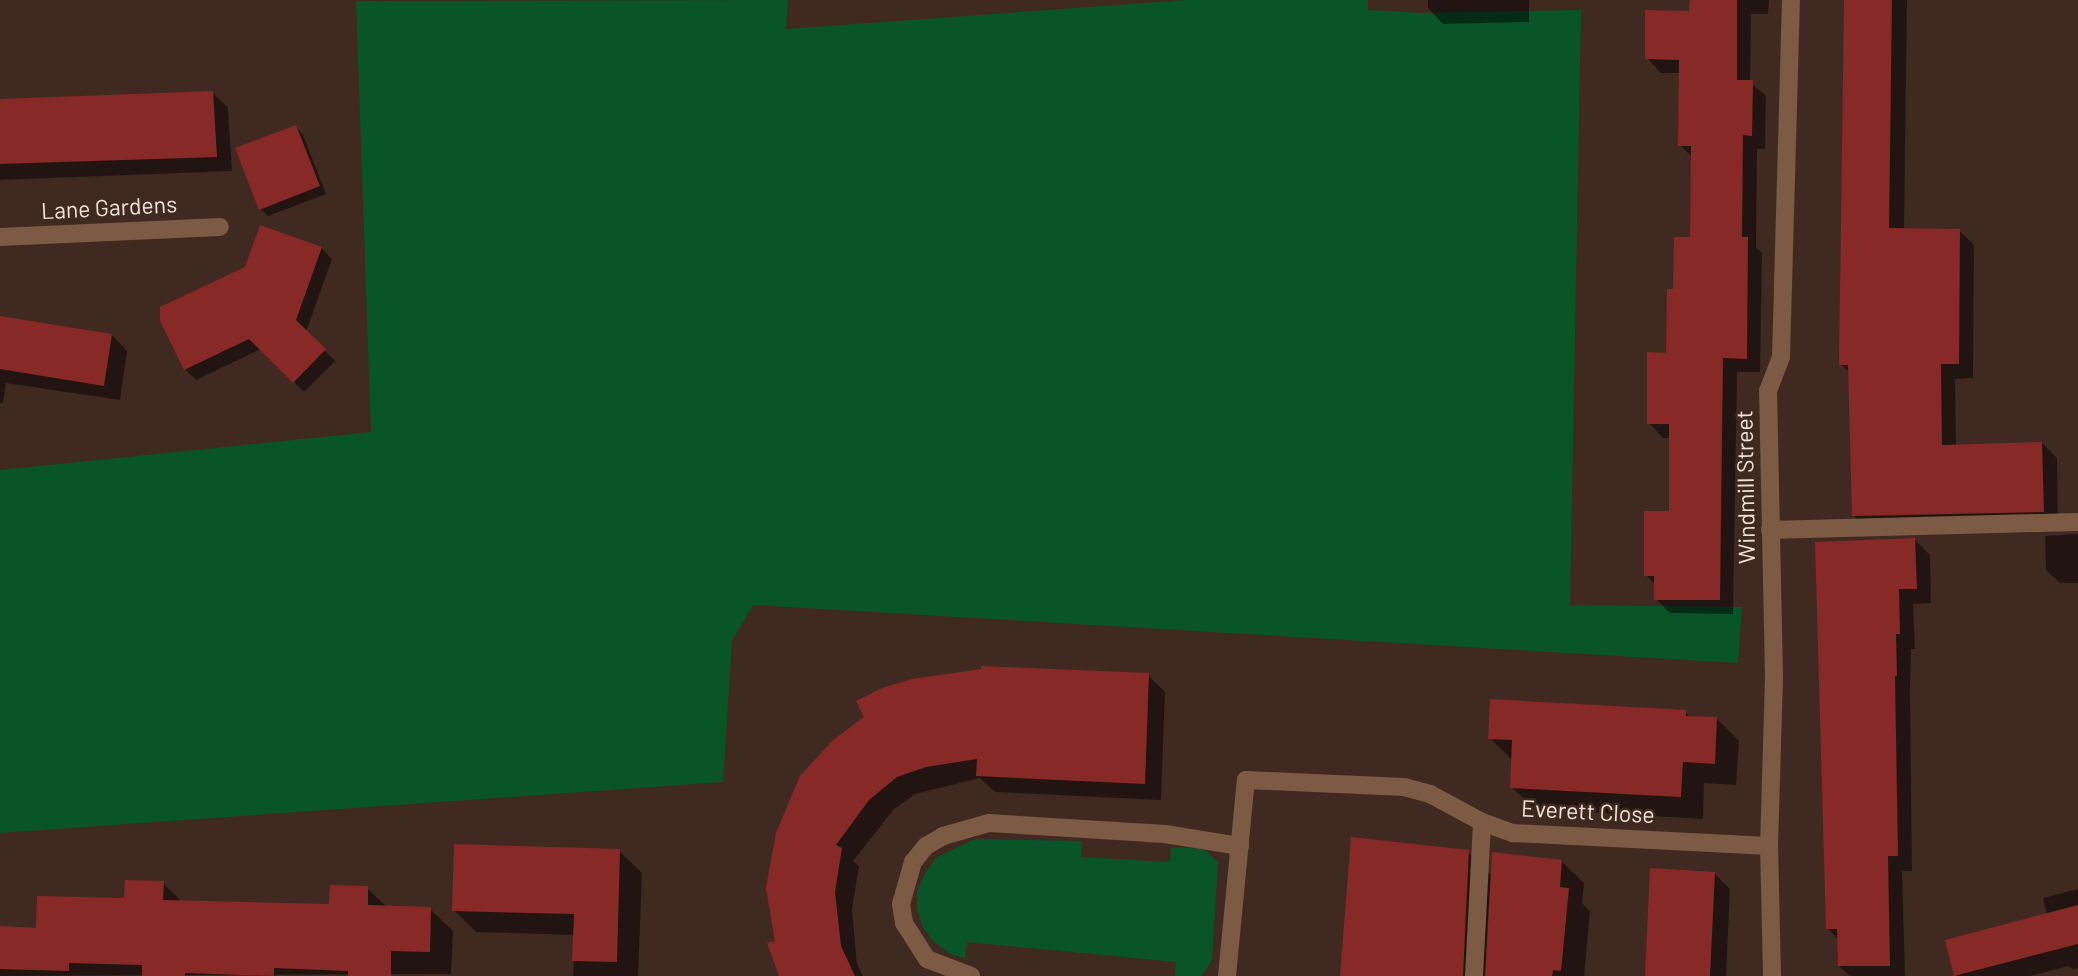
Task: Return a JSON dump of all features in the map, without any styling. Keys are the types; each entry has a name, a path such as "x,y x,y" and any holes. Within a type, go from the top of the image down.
{"street":[{"name":"Windmill Street","path":"1772,976 1769,846 1774,676 1768,391 1781,357 1791,0"},
{"name":"Lane Gardens","path":"0,237 220,227"},
{"path":"1770,530 2078,522"},
{"name":"Everett Close","path":"1240,846 1246,780 1404,787 1439,798 1482,822 1513,833 1769,846"},
{"path":"1474,976 1482,822"},
{"path":"971,976 927,959 904,923 901,904 913,862 926,846 943,835 989,823 1165,834 1240,846 1227,976"}],"green space":[{"path":"788,0 786,29 1186,0 1368,0 1368,10 1422,13 1581,10 1570,605 1742,607 1738,663 753,605 732,641 723,782 0,833 0,470 371,432 356,1"},
{"path":"975,839 1082,841 1081,857 1170,862 1171,847 1204,849 1218,862 1212,959 1207,969 1201,976 1175,976 1176,962 967,942 965,958 952,955 933,941 923,927 917,909 917,892 925,873 937,857"}],"building":[{"path":"1690,0 1737,0 1737,80 1753,80 1752,136 1743,135 1742,237 1748,237 1747,359 1723,358 1720,600 1654,600 1654,576 1644,576 1644,511 1669,511 1669,424 1647,424 1647,352 1666,353 1667,289 1673,289 1674,237 1690,237 1691,146 1678,146 1679,60 1645,59 1645,10 1689,11"},
{"path":"1844,0 1892,0 1889,228 1960,229 1959,364 1941,364 1942,445 2042,442 2044,512 1852,516 1848,365 1839,365"},
{"path":"213,91 217,157 0,164 0,99"},
{"path":"296,125 320,186 259,210 235,148"},
{"path":"260,225 322,247 296,320 326,349 293,383 249,339 184,370 160,321 160,307 245,267"},
{"path":"0,316 112,334 104,386 0,369"},
{"path":"1915,538 1917,589 1899,589 1900,634 1896,634 1898,856 1888,856 1890,966 1838,966 1837,929 1826,929 1815,542"},
{"path":"981,666 1149,673 1145,784 976,776 977,759 926,767 897,777 869,800 836,845 842,848 835,892 841,946 855,976 779,976 767,943 775,941 766,888 776,833 800,776 833,740 864,717 856,701 882,688 912,679 981,669"},
{"path":"1490,699 1686,710 1686,716 1717,717 1715,764 1683,762 1681,797 1510,788 1512,740 1488,739"},
{"path":"1351,837 1469,850 1463,976 1340,976"},
{"path":"454,844 620,849 617,962 572,961 574,914 452,911"},
{"path":"1492,852 1562,860 1560,887 1569,888 1561,971 1553,970 1552,976 1485,976"},
{"path":"1650,868 1715,872 1710,976 1645,976"},
{"path":"125,880 164,881 163,900 329,904 330,885 368,886 368,905 431,907 430,952 391,951 391,976 348,976 348,971 274,968 274,976 185,973 185,976 142,976 142,965 69,963 69,971 0,969 0,926 36,928 37,896 124,898"},
{"path":"2078,905 2078,944 1954,976 1945,940"}]}
